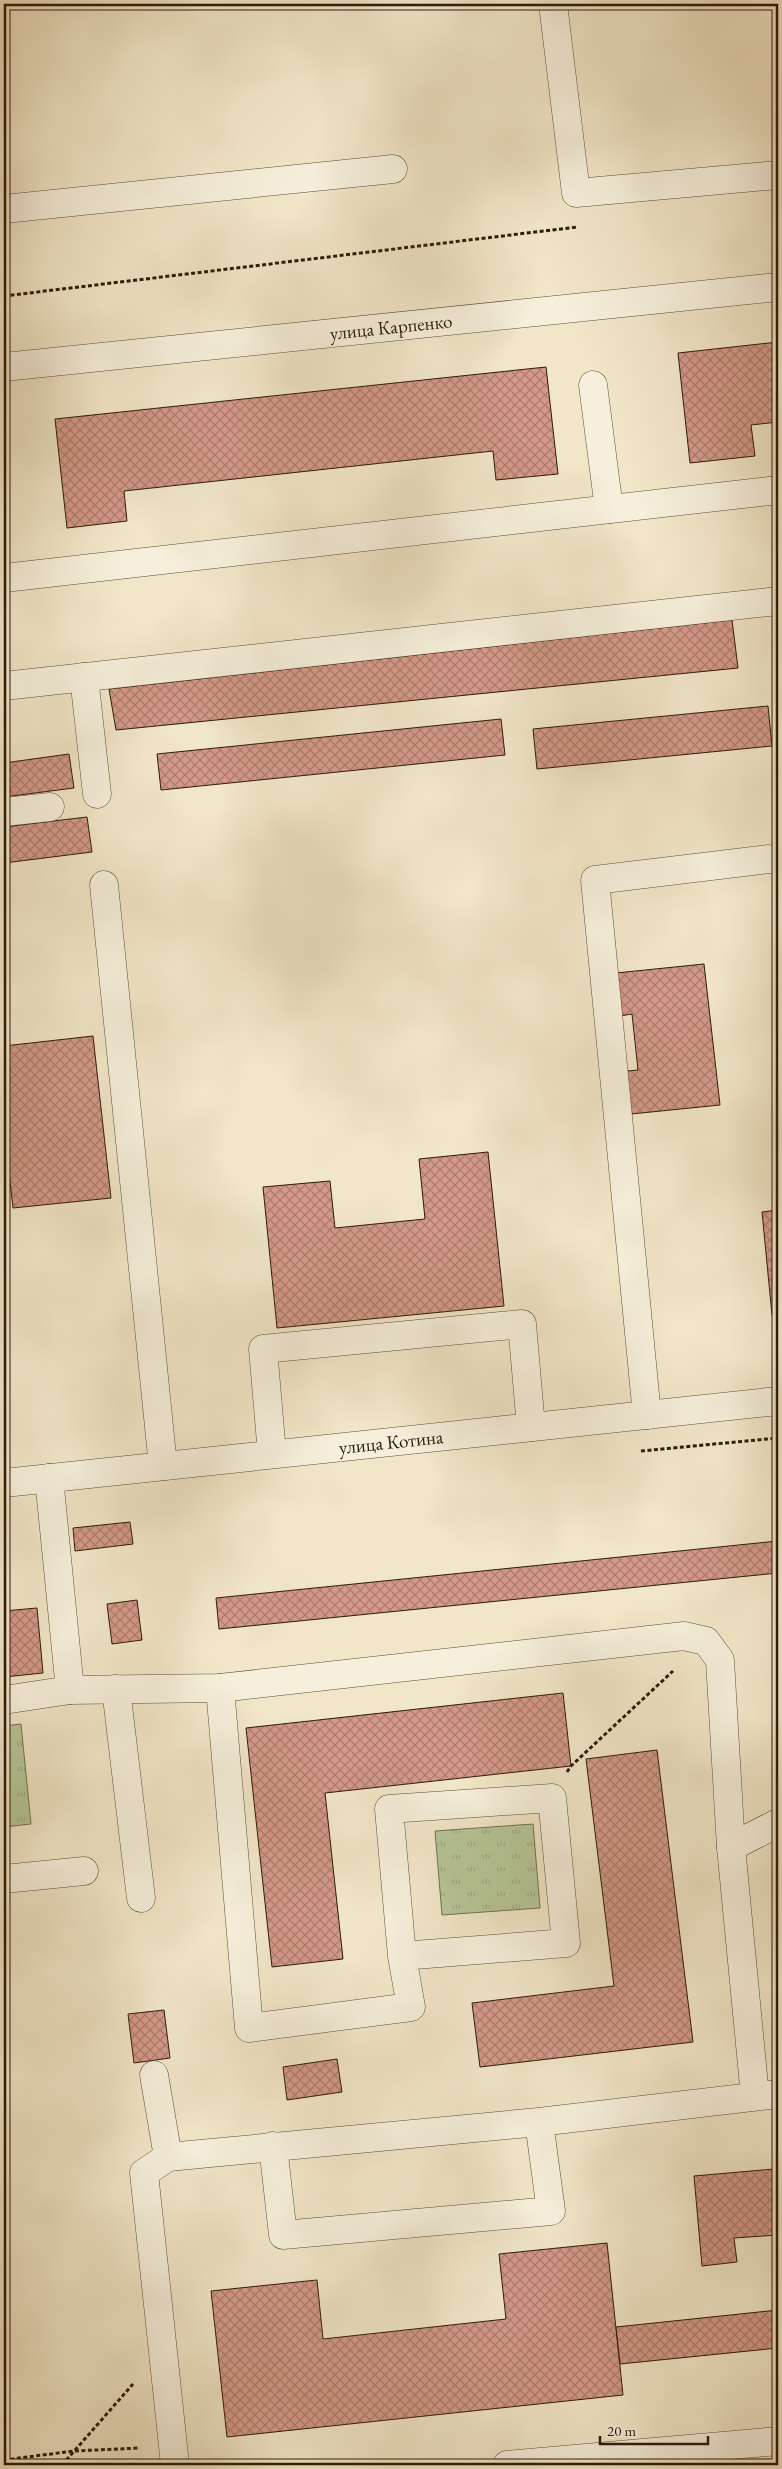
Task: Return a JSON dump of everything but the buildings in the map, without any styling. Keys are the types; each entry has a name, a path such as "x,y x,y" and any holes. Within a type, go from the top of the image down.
{"street":[{"path":"553,4 576,193 778,175"},
{"path":"4,209 393,169"},
{"name":"улица Карпенко","path":"4,367 778,287"},
{"path":"594,385 609,509"},
{"path":"4,578 778,490"},
{"path":"4,686 778,601"},
{"path":"84,677 97,794"},
{"path":"4,812 50,807"},
{"path":"647,1415 595,880 770,859"},
{"path":"104,885 163,1466"},
{"path":"272,1454 263,1349 522,1324 531,1427"},
{"name":"улица Котина","path":"4,1483 778,1401"},
{"path":"49,1478 70,1690"},
{"path":"4,1700 70,1690 220,1688 684,1636 706,1641 720,1660 731,1847 766,2095 539,2122 168,2157 144,2173 175,2456"},
{"path":"220,1688 249,2028 411,2007 402,1956 389,1809 552,1798 566,1943 402,1956"},
{"path":"116,1689 141,1898"},
{"path":"731,1847 778,1823"},
{"path":"4,1880 84,1871"},
{"path":"154,2075 168,2157"},
{"path":"273,2146 283,2235 551,2211 539,2122"},
{"path":"507,2465 700,2457 778,2441"}],"path":[{"path":"4,296 582,226"},
{"path":"552,1798 571,1766 706,1641"},
{"path":"62,2465 163,2350"},
{"path":"4,2460 74,2451 175,2456"}],"green space":[{"path":"21,1724 31,1824 4,1827 4,1726"},
{"path":"533,1824 540,1908 442,1915 435,1831"},
{"path":"4,2176 9,2235 4,2235"}]}
